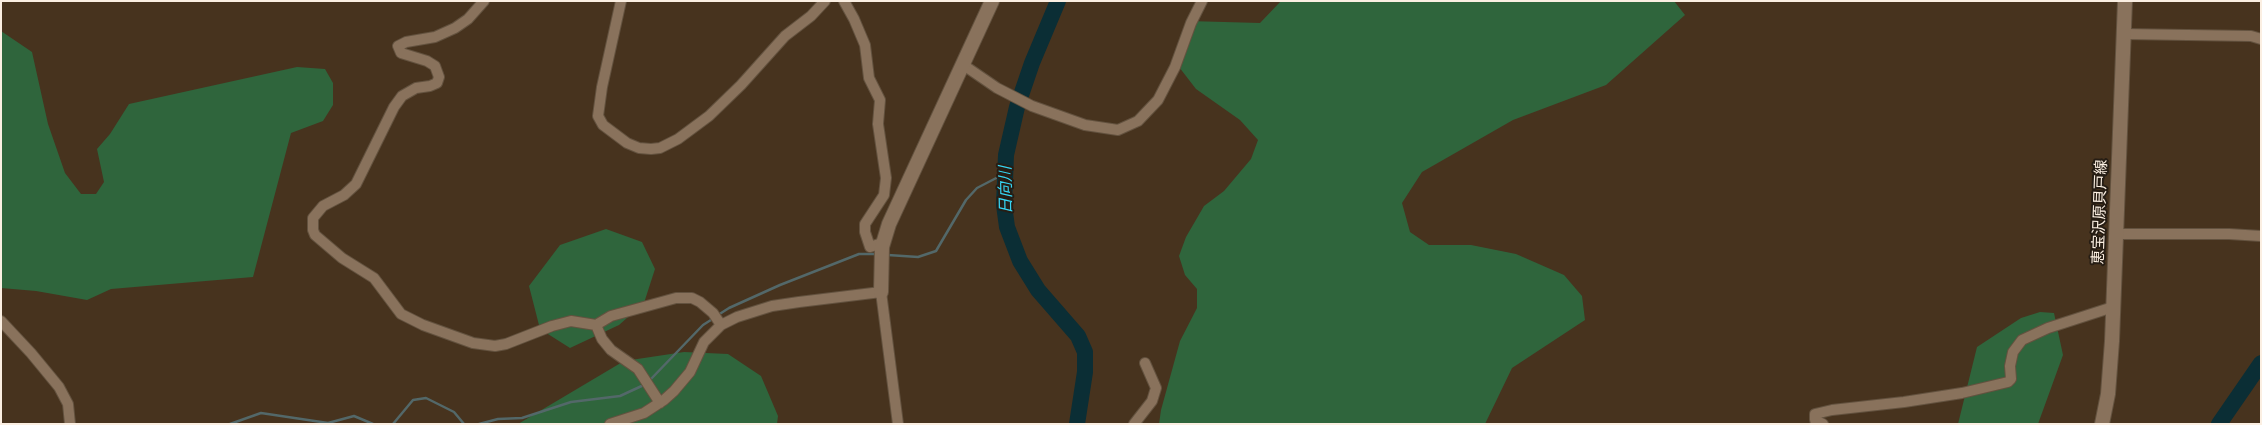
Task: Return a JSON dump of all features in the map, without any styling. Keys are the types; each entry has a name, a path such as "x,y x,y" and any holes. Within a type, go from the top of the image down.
{"main road":[{"path":"882,292 882,249 889,224 992,1"},
{"name":"恵宝沢原貝戸線","path":"2102,424 2108,394 2113,307 2125,1"}],"street":[{"path":"484,1 468,19 455,28 435,37 406,42 398,46 402,53 427,61 435,66 439,77 436,83 416,88 402,96 394,107 356,184 344,195 323,206 313,218 313,230 325,245 380,283 390,301 402,314 459,339 482,345 495,346 506,344 552,326 572,321 596,325 611,316 676,298 692,298 708,306 721,325"},
{"path":"621,1 602,87 598,116 602,126 627,143 639,148 651,149 660,148 678,139 709,116 741,85 785,36 811,16 825,1"},
{"path":"844,1 865,46 869,78 880,100 878,124 886,178 884,195 865,224 865,232 870,247 882,249"},
{"path":"962,64 997,88 1032,106 1066,119 1101,129 1118,130 1138,121 1151,109 1166,87 1191,23 1202,1"},
{"path":"2124,34 2250,36 2261,39"},
{"path":"2115,234 2229,234 2261,236"},
{"path":"610,424 644,413 660,403 683,382 704,342 721,325 737,317 772,306 882,292 898,424"},
{"path":"1823,424 1814,420 1815,414 1832,410 1962,393 2008,382 2011,379 2012,352 2022,340 2048,328 2113,307"},
{"path":"1,321 31,352 59,387 68,404 70,424"},
{"path":"596,325 602,339 611,350 638,369 660,403"},
{"path":"1134,424 1152,401 1156,388 1145,363"}],"green space":[{"path":"1281,1 1674,1 1685,15 1606,85 1513,120 1422,172 1402,203 1410,232 1429,245 1471,245 1516,254 1564,275 1582,296 1585,320 1512,368 1485,424 1159,424 1180,341 1197,308 1197,289 1185,275 1179,256 1186,237 1204,206 1224,191 1251,159 1258,140 1240,120 1196,89 1179,67 1188,21 1260,23"},
{"path":"1,31 32,52 48,124 65,173 81,194 96,194 104,182 97,149 110,134 129,104 297,67 325,69 333,83 333,105 323,121 291,133 253,277 111,289 87,300 36,291 1,288"},
{"path":"606,229 642,242 655,269 644,303 619,325 570,348 540,329 529,286 560,245"},
{"path":"2040,312 2054,313 2063,355 2038,424 1958,424 1977,347 2021,318"},
{"path":"684,352 728,354 761,376 778,416 777,424 518,424 624,361"}],"waterway":[{"name":"日向川","path":"1058,1 1032,63 1017,107 1006,155 1004,205 1007,227 1020,261 1038,290 1078,336 1085,352 1085,372 1077,424"},
{"path":"888,255 918,257 936,251 966,200 977,188 1004,174"},
{"path":"718,315 729,308 780,285 859,254 877,254"},
{"path":"650,380 703,325 714,318"},
{"path":"2219,424 2261,363"},
{"path":"479,424 498,419 522,418 571,402 620,396 646,384"},
{"path":"393,424 413,400 426,398 454,412 464,424"},
{"path":"230,424 261,413 328,423 354,416 373,424"}]}
